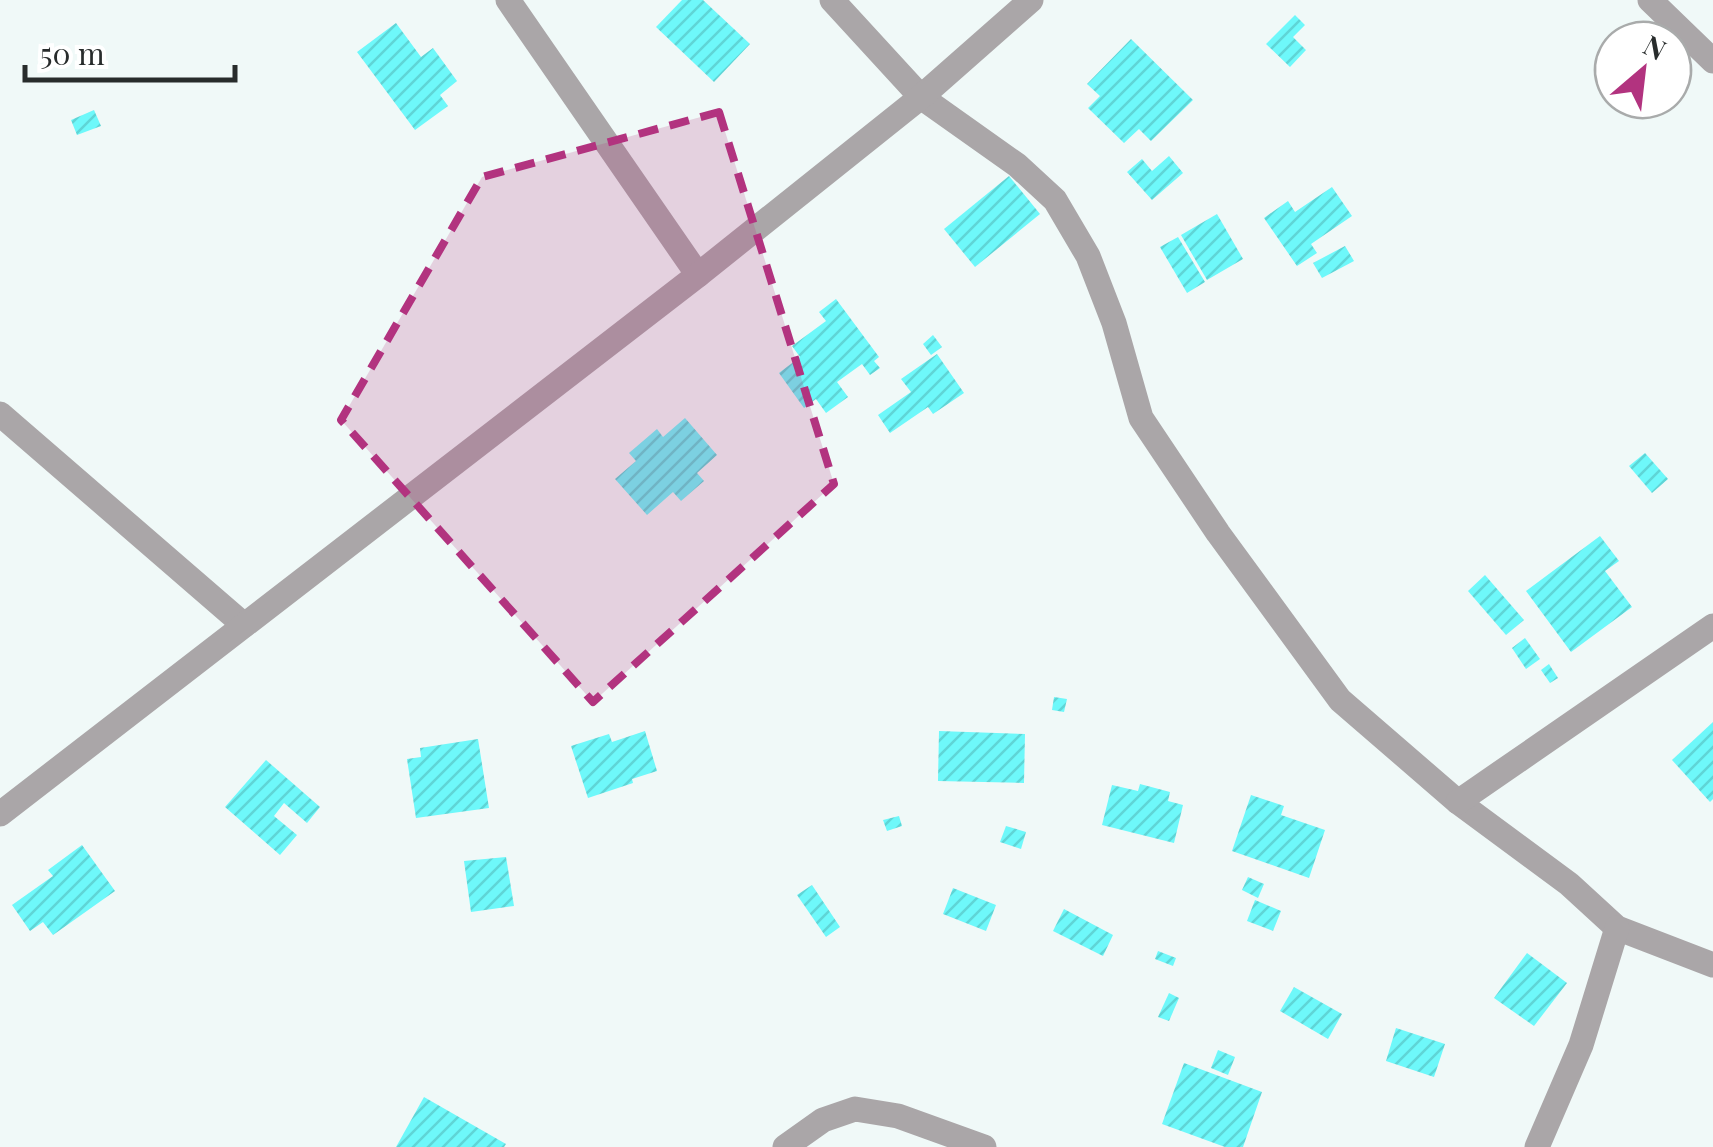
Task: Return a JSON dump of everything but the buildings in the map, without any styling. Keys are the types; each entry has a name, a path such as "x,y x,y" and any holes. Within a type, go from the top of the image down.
{"street":[{"path":"508,0 698,274"},
{"path":"832,0 921,97 1017,165 1056,200 1088,256 1114,322 1141,418 1207,517 1340,700 1458,802 1569,884 1617,928 1713,965"},
{"path":"0,814 698,274 921,97 1031,0"},
{"path":"1650,0 1713,61"},
{"path":"0,414 244,625"},
{"path":"1458,802 1713,626"},
{"path":"1537,1147 1581,1046 1617,928"},
{"path":"785,1147 823,1120 855,1109 898,1116 984,1147"}],"highlighted area":[{"path":"719,112 834,484 593,702 341,420 482,177"}]}
